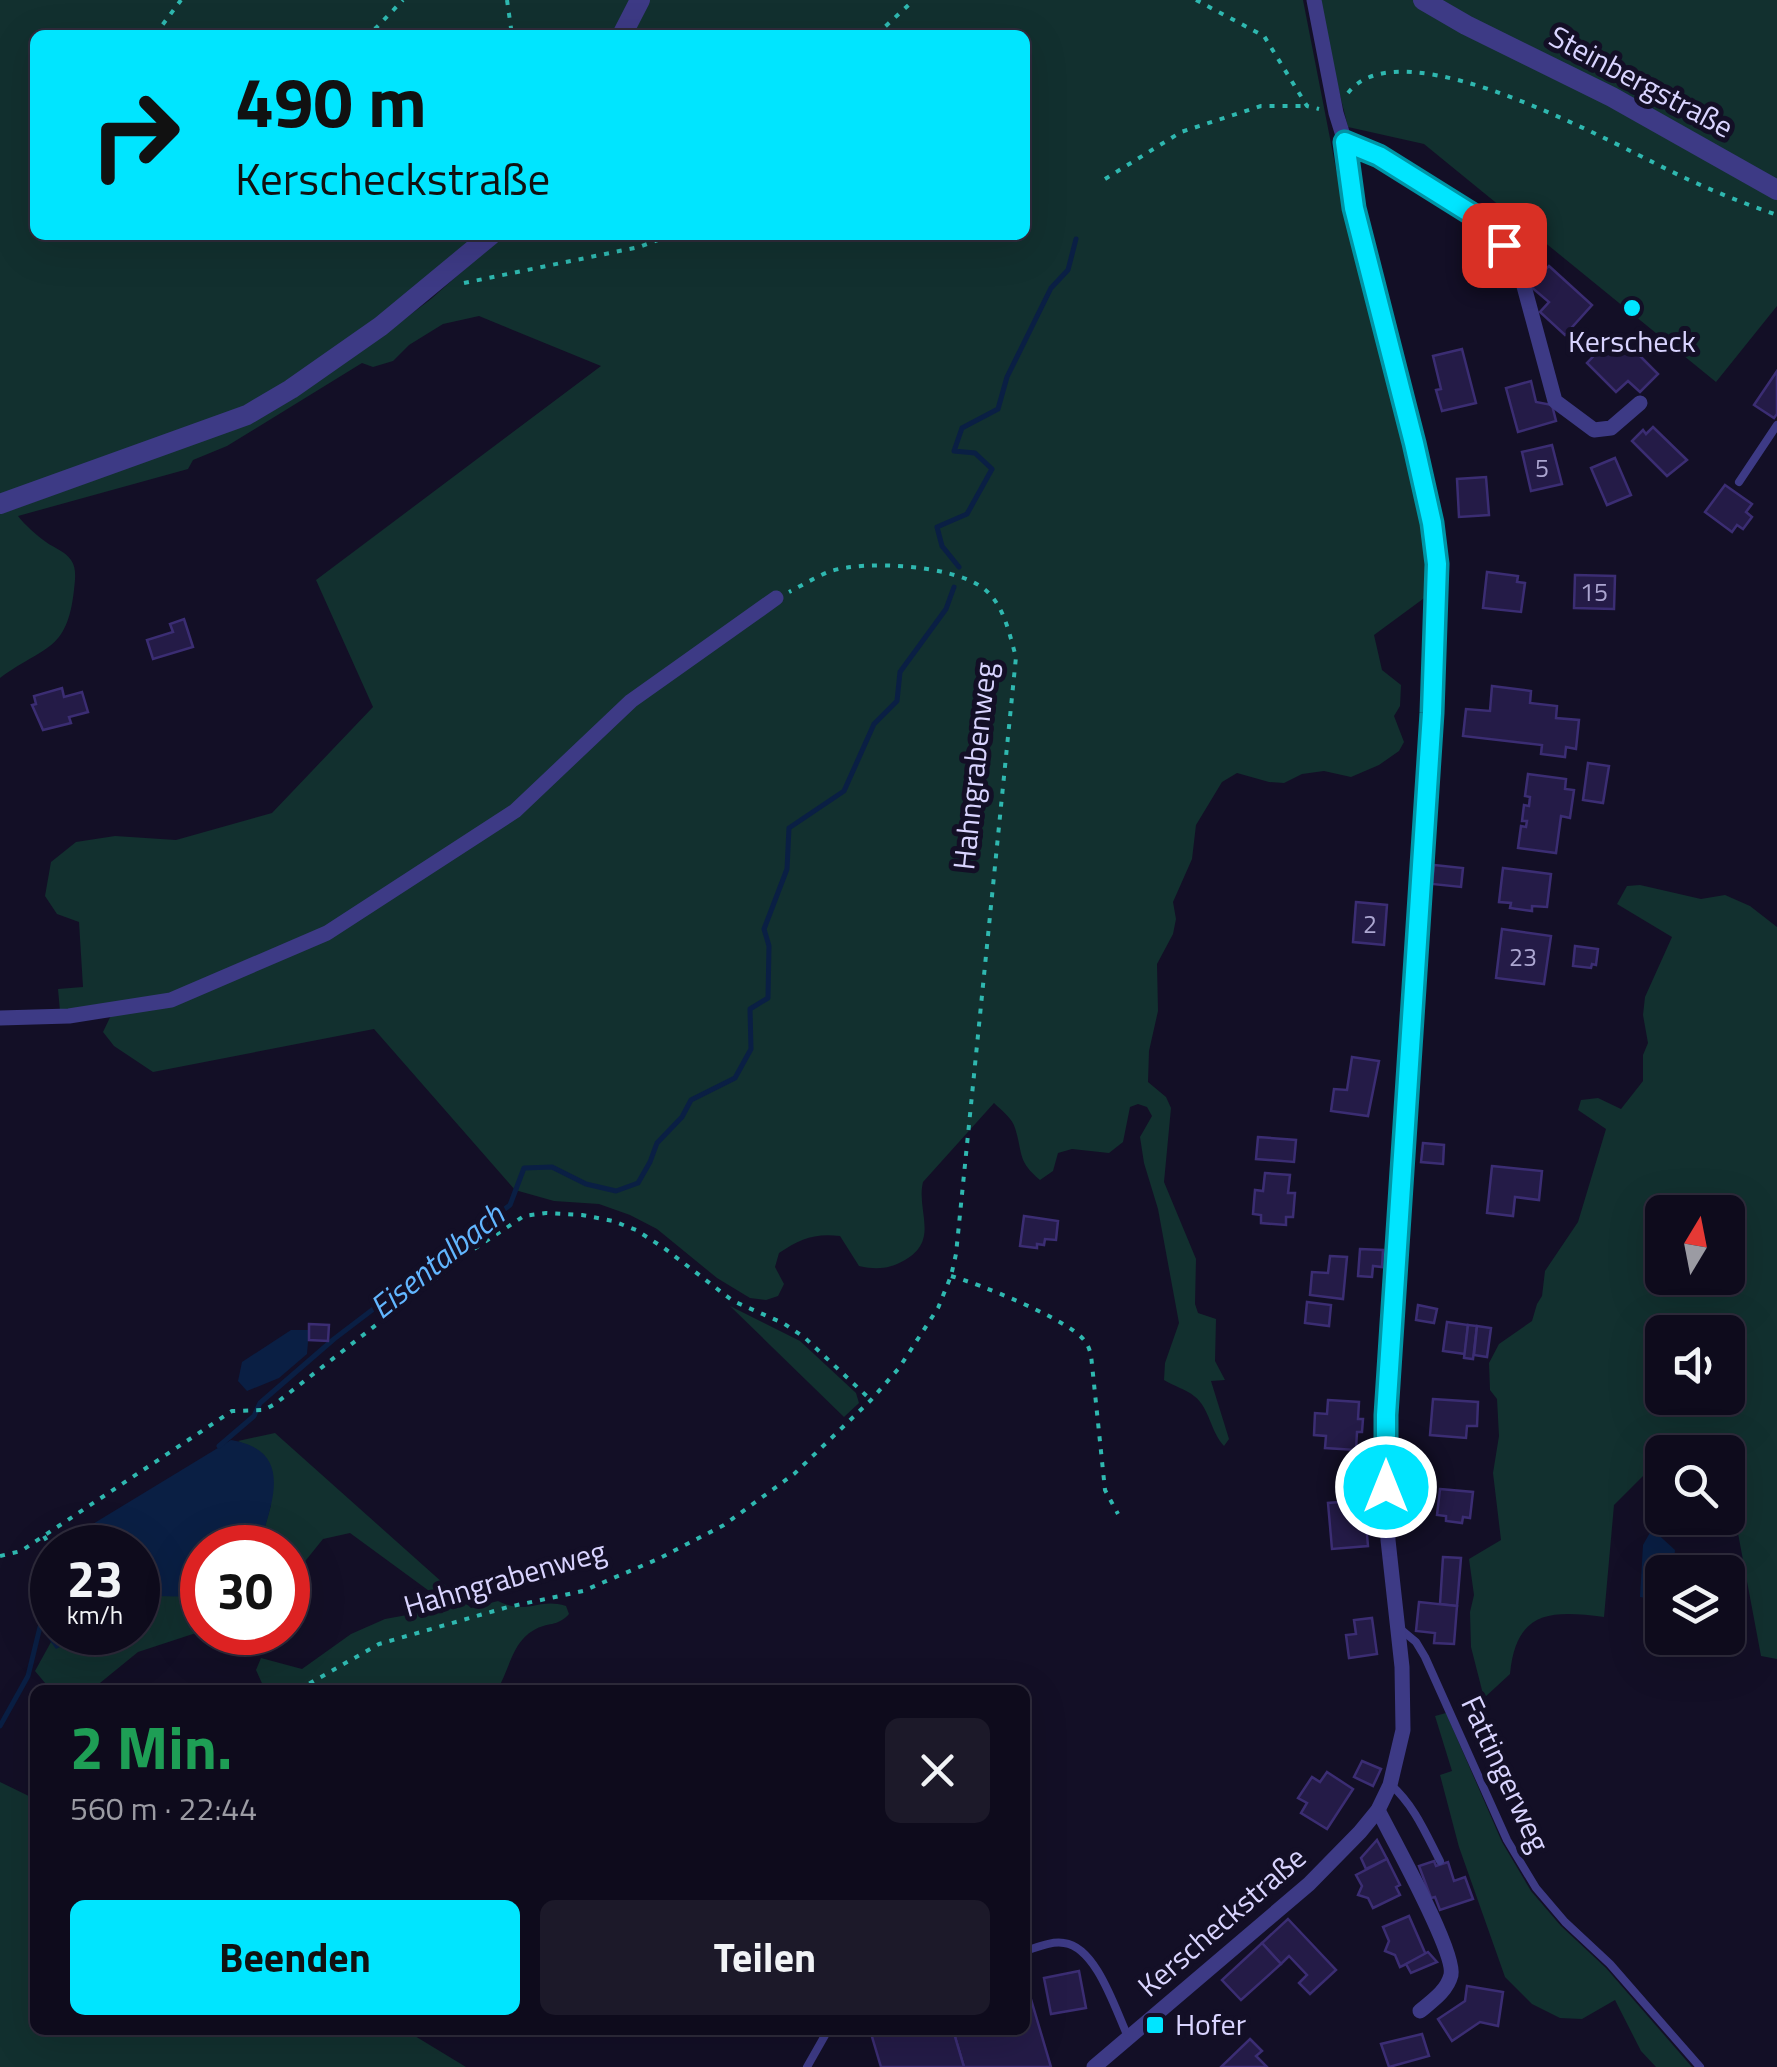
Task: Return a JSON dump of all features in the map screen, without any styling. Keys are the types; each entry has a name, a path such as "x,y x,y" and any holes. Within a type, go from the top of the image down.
{"street":[{"path":"625,30 640,0"},
{"name":"Kerscheckstraße","path":"1094,2067 1318,1876 1378,1810 1390,1785 1403,1730 1398,1628 1388,1540 1386,1415 1432,713 1437,564 1418,459 1354,208 1345,142 1314,0"},
{"name":"Steinbergstraße","path":"1423,0 1612,96 1777,190"},
{"path":"1345,142 1379,156 1491,226 1518,264 1555,401 1594,430 1611,428 1640,403"},
{"path":"0,504 247,415 292,390 381,326 484,240"},
{"path":"0,1018 68,1016 172,1000 327,932 516,811 631,701 776,598"},
{"path":"1378,1810 1444,1944 1452,1970 1444,1989 1420,2011"}],"lane":[{"path":"1739,482 1777,425"},
{"name":"Fattingerweg","path":"1398,1628 1416,1642 1425,1657 1506,1840 1536,1888 1610,1964 1700,2067"},
{"path":"1390,1785 1402,1794 1440,1861"},
{"path":"1030,1950 1056,1942 1078,1947 1099,1974 1129,2039"},
{"path":"806,2067 825,2035"}],"path":[{"path":"159,30 181,0"},
{"path":"372,30 403,0"},
{"path":"507,0 511,30"},
{"path":"881,30 914,0"},
{"path":"1196,0 1264,36 1307,106"},
{"path":"1106,179 1180,132 1261,106 1307,106 1336,113 1356,83 1374,74 1393,72 1469,83 1572,122 1683,177 1777,215"},
{"path":"459,284 658,240"},
{"name":"Hahngrabenweg","path":"307,1685 379,1644 583,1590 692,1542 767,1496 871,1400 917,1342 938,1308 951,1276 1016,657 1004,614 984,588 946,571 878,567 832,570 776,598"},
{"path":"61,1525 232,1412 264,1410 275,1404 468,1252 524,1216 582,1215 636,1230 732,1301 804,1337 871,1400"},
{"path":"951,1276 998,1293 1074,1331 1085,1341 1091,1355 1105,1490 1118,1514"},
{"path":"0,1556 30,1545"}],"green space":[{"path":"0,0 632,0 617,30 30,30 30,240 474,240 377,321 244,409 0,496"},
{"path":"649,0 1303,0 1344,210 1422,525 1427,596 1374,635 1382,670 1401,685 1400,706 1394,716 1404,742 1399,751 1351,777 1324,771 1302,774 1284,783 1237,773 1222,782 1196,825 1192,859 1173,902 1173,934 1157,964 1158,1011 1149,1051 1148,1082 1166,1097 1171,1108 1164,1182 1196,1259 1195,1304 1198,1313 1216,1319 1215,1361 1225,1380 1211,1381 1229,1439 1224,1446 1199,1401 1164,1380 1165,1363 1179,1323 1140,1137 1152,1116 1147,1107 1130,1107 1123,1142 1109,1153 1072,1149 1058,1153 1053,1171 1040,1180 1024,1162 1012,1121 994,1103 923,1182 924,1234 916,1252 894,1265 865,1267 859,1266 840,1236 808,1238 779,1253 775,1267 784,1284 778,1296 766,1300 750,1298 717,1278 657,1229 630,1215 599,1204 554,1201 515,1190 374,1029 153,1072 114,1046 103,1032 116,1005 60,1011 58,989 83,987 79,922 57,914 45,896 51,862 76,842 115,836 176,840 272,813 373,707 316,580 601,366 479,316 443,324 409,345 393,361 373,367 362,363 227,446 193,460 188,469 18,516 71,560 74,590 71,610 59,636 0,678 0,514 251,423 386,333 497,240 1030,240 1030,30 634,30"},
{"path":"1316,0 1777,0 1777,306 1716,382 1424,144 1348,127"},
{"path":"1640,885 1701,899 1725,895 1750,906 1777,927 1777,1659 1761,1656 1738,1535 1745,1535 1745,1435 1645,1435 1645,1474 1614,1505 1604,1617 1553,1615 1528,1626 1514,1653 1510,1674 1484,1698 1471,1647 1470,1612 1474,1595 1469,1559 1501,1540 1493,1473 1499,1436 1497,1399 1490,1390 1489,1363 1499,1344 1532,1321 1542,1296 1545,1271 1578,1222 1606,1129 1578,1110 1581,1100 1598,1098 1621,1109 1643,1081 1643,1055 1648,1043 1643,1015 1645,997 1672,937 1617,904 1627,886"},
{"path":"730,1306 800,1341 856,1393 859,1403 844,1417"},
{"path":"275,1433 471,1608 498,1601 518,1607 556,1604 566,1606 569,1614 526,1635 499,1685 263,1685 256,1670 261,1658 302,1669 351,1634 385,1619 451,1607 350,1533 323,1539 310,1555 310,1525 265,1525 271,1505 259,1452 238,1441"},
{"path":"180,1594 180,1638 160,1645 160,1596"},
{"path":"44,1655 134,1655 97,1685 47,1685 35,1671"},
{"path":"1446,1713 1502,1842 1531,1891 1606,1968 1692,2067 1656,2067 1641,2051 1615,2000 1582,2019 1560,2018 1532,2004 1505,1977 1459,1847 1440,1775 1452,1771 1435,1716"},
{"path":"0,1782 30,1797 30,2035 413,2035 466,2067 0,2067"}],"water":[{"path":"291,1330 309,1330 307,1354 279,1378 247,1391 238,1381 242,1362"},
{"path":"231,1440 251,1446 272,1467 273,1497 265,1525 180,1525 180,1597 160,1596 160,1525 91,1525"},
{"path":"1649,1535 1659,1535 1675,1550 1675,1555 1645,1555 1645,1598 1640,1597 1643,1545"}],"building":[{"path":"1549,266 1592,305 1565,335 1540,312 1549,302 1530,286"},
{"path":"1620,336 1658,374 1640,392 1628,381 1616,392 1587,363 1610,339 1613,343"},
{"path":"1462,349 1476,403 1442,411 1433,356"},
{"path":"1777,371 1777,414 1774,418 1754,405"},
{"path":"1531,381 1536,402 1552,405 1556,421 1518,432 1506,388"},
{"path":"1653,427 1687,460 1667,476 1632,441 1643,430 1646,434"},
{"path":"1552,445 1562,484 1531,491 1522,452"},
{"path":"1615,458 1631,495 1607,505 1591,468"},
{"path":"1486,477 1489,515 1459,517 1457,479"},
{"path":"1725,485 1752,504 1746,512 1752,517 1743,529 1737,525 1732,532 1705,512"},
{"path":"1487,572 1518,576 1517,582 1525,583 1521,612 1483,608"},
{"path":"1575,575 1615,576 1614,609 1574,608"},
{"path":"184,619 193,647 153,659 147,640 173,632 170,624"},
{"path":"1492,686 1531,691 1530,703 1557,706 1556,718 1579,720 1576,749 1566,747 1565,757 1541,754 1542,745 1463,736 1466,709 1490,711"},
{"path":"62,688 64,697 82,692 88,712 69,717 71,723 43,730 32,705 36,704 34,696"},
{"path":"1588,763 1609,766 1603,803 1583,800"},
{"path":"1528,774 1566,779 1565,789 1574,790 1570,818 1561,816 1556,853 1518,848 1521,826 1526,827 1527,821 1522,821 1524,805 1529,806 1530,797 1525,796"},
{"path":"1434,865 1463,868 1461,887 1432,884"},
{"path":"1503,868 1551,874 1547,907 1532,906 1532,911 1499,902"},
{"path":"1356,902 1387,905 1384,945 1353,942"},
{"path":"1502,929 1551,936 1544,984 1496,978"},
{"path":"1575,946 1598,949 1596,965 1573,966"},
{"path":"1352,1057 1379,1061 1368,1116 1331,1111 1334,1089 1347,1090"},
{"path":"1258,1137 1296,1140 1294,1162 1256,1159"},
{"path":"1423,1143 1444,1145 1443,1164 1421,1162"},
{"path":"1492,1166 1542,1171 1539,1200 1515,1197 1513,1216 1487,1213"},
{"path":"1265,1173 1290,1175 1288,1193 1295,1193 1293,1217 1286,1217 1286,1225 1261,1223 1261,1215 1253,1214 1255,1190 1263,1191"},
{"path":"1024,1216 1058,1221 1056,1240 1045,1239 1044,1245 1037,1244 1037,1248 1020,1246"},
{"path":"1360,1249 1383,1250 1382,1267 1373,1266 1372,1277 1358,1276"},
{"path":"1330,1256 1347,1257 1343,1299 1310,1295 1312,1272 1328,1273"},
{"path":"1307,1302 1331,1305 1329,1326 1305,1323"},
{"path":"1418,1305 1437,1309 1434,1323 1416,1320"},
{"path":"1447,1322 1468,1325 1465,1354 1443,1351"},
{"path":"309,1324 329,1325 328,1341 309,1340"},
{"path":"1468,1325 1477,1326 1473,1359 1464,1358"},
{"path":"1477,1326 1491,1328 1487,1357 1474,1355"},
{"path":"1433,1399 1478,1402 1477,1426 1467,1426 1466,1438 1430,1435"},
{"path":"1328,1400 1359,1402 1358,1419 1363,1419 1356,1450 1325,1448 1326,1436 1314,1435 1315,1413 1327,1414"},
{"path":"1440,1489 1473,1492 1470,1518 1463,1517 1462,1523 1437,1515"},
{"path":"1364,1500 1368,1546 1332,1549 1328,1503"},
{"path":"1443,1557 1461,1558 1457,1606 1440,1604"},
{"path":"1419,1602 1457,1606 1454,1644 1434,1643 1435,1633 1416,1631"},
{"path":"1372,1618 1377,1654 1349,1658 1346,1635 1356,1634 1354,1620"},
{"path":"1362,1761 1381,1769 1373,1786 1354,1777"},
{"path":"1327,1772 1353,1789 1327,1829 1301,1813 1307,1803 1298,1798 1312,1777 1320,1782"},
{"path":"1377,1840 1387,1859 1366,1869 1361,1858"},
{"path":"1387,1859 1400,1885 1396,1887 1400,1895 1373,1908 1368,1898 1358,1895 1362,1886 1356,1875"},
{"path":"1434,1861 1436,1866 1448,1862 1454,1881 1465,1877 1473,1899 1440,1910 1419,1866"},
{"path":"1409,1916 1426,1955 1400,1967 1395,1955 1385,1951 1389,1941 1383,1927"},
{"path":"1288,1919 1336,1970 1310,1994 1299,1983 1307,1975 1289,1956 1281,1964 1262,1943"},
{"path":"1262,1943 1281,1964 1241,2000 1222,1980"},
{"path":"1428,1952 1437,1962 1411,1973 1406,1964"},
{"path":"1079,1971 1086,2008 1051,2014 1044,1978"},
{"path":"1467,1986 1503,1992 1498,2026 1480,2022 1452,2041 1438,2019 1465,2001"},
{"path":"1030,1996 1051,2067 964,2067 954,2035 1030,2035"},
{"path":"1422,2034 1429,2056 1389,2067 1381,2044"},
{"path":"871,2035 954,2035 964,2067 881,2067"},
{"path":"1250,2039 1262,2051 1256,2056 1267,2067 1221,2067"}],"waterway":[{"name":"Eisentalbach","path":"959,567 942,546 937,527 967,514 992,469 975,453 954,451 962,428 998,409 1007,377 1051,288 1068,270 1076,239"},
{"name":"Eisentalbach","path":"219,1446 254,1416 260,1403 334,1339 510,1205 524,1168 552,1167 586,1184 616,1191 638,1183 657,1143 682,1117 691,1100 735,1078 751,1049 750,1009 768,998 769,946 764,929 787,869 789,828 844,791 874,724 897,701 900,672 946,609 954,587"},
{"name":"Eisentalbach","path":"0,1726 28,1676 33,1655"}],"place":[{"name":"Kerscheck","path":"1632,308"},
{"name":"Hofer","path":"1155,2025"}],"route":[{"path":"1386,1487 1386,1415 1432,713 1437,564 1414,443 1354,208 1345,142 1379,156 1491,226 1504,245"}]}
